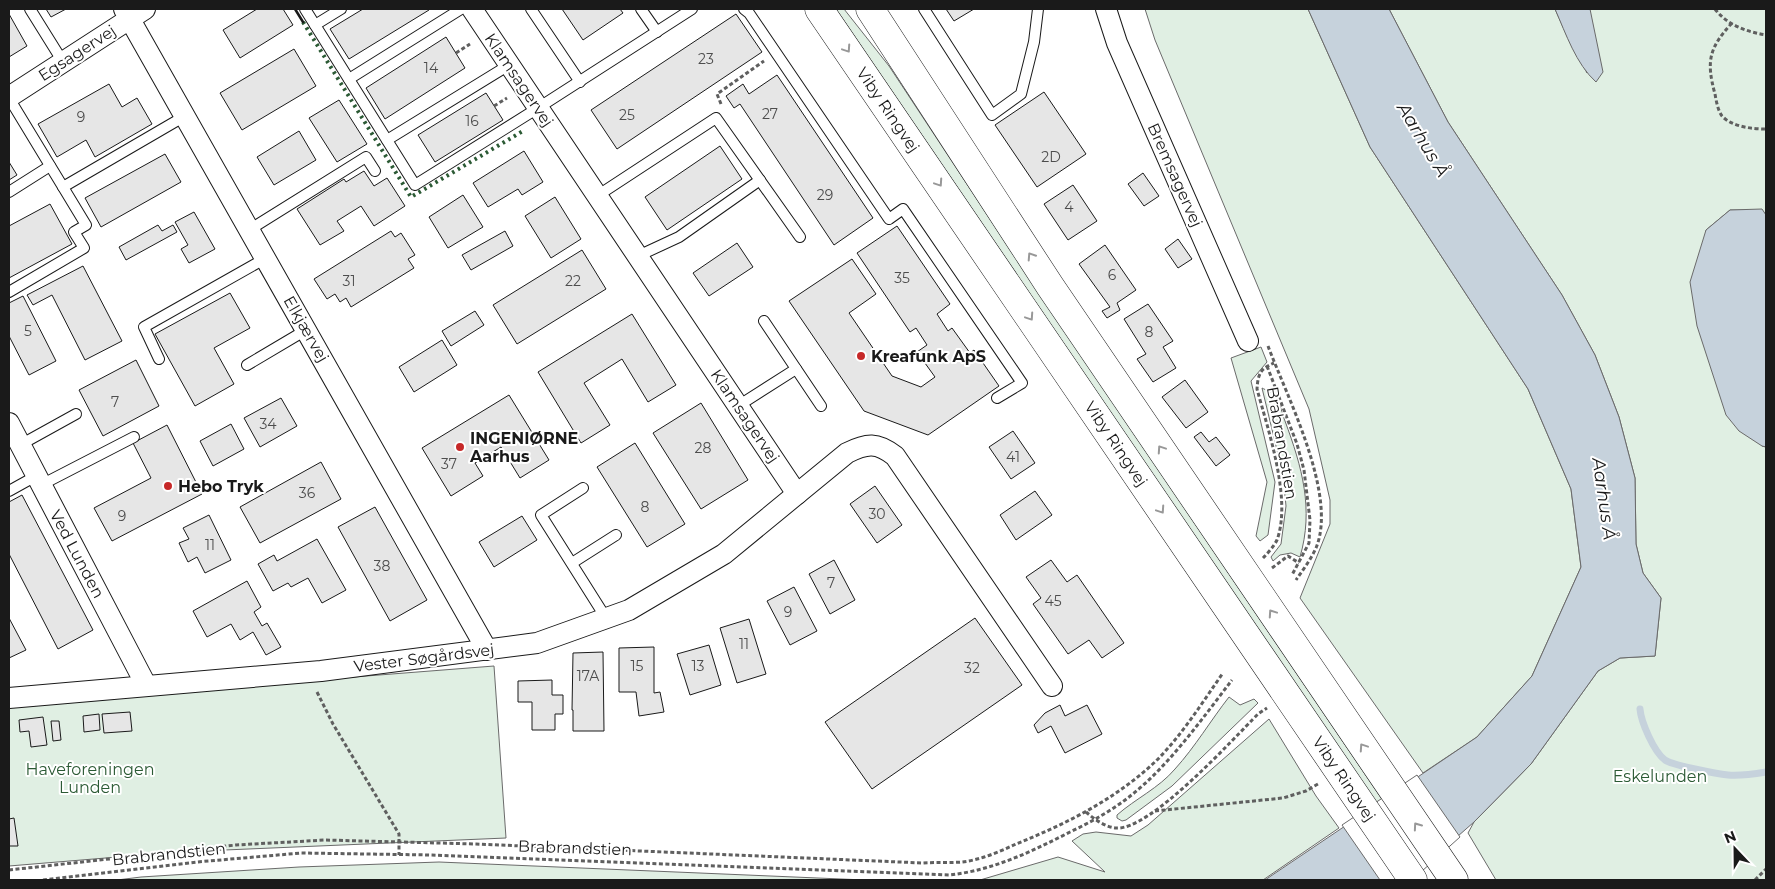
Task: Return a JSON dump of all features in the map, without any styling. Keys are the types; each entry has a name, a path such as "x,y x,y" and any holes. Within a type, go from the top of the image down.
{"main road":[{"name":"Viby Ringvej","path":"819,9 1413,880"},
{"name":"Viby Ringvej","path":"870,9 1050,286 1449,872"}],"street":[{"name":"Klamsagervej","path":"472,9 797,494"},
{"name":"Bremsagervej","path":"1106,9 1116,43 1248,340"},
{"name":"Egsagervej","path":"9,98 133,12"},
{"name":"Elkjærvej","path":"133,12 185,116 488,650"},
{"name":"Ved Lunden","path":"9,423 146,685"},
{"path":"797,494 847,452 859,447 872,445 885,448 895,456 1052,686"},
{"name":"Vester Søgårdsvej","path":"9,698 315,671 537,643 628,610 724,554 797,494"}],"lane":[{"path":"30,9 63,62"},
{"path":"315,25 342,9"},
{"path":"349,79 461,9"},
{"path":"531,9 580,82"},
{"path":"642,9 657,32"},
{"path":"308,10 315,25 415,184 580,82 692,9"},
{"path":"744,9 749,13 889,219 903,209 1022,383 997,398"},
{"path":"924,9 992,115 1021,94 1034,42 1038,9"},
{"path":"387,140 509,65"},
{"path":"9,98 86,225 74,232 84,248 9,292"},
{"path":"63,187 185,116"},
{"path":"597,196 716,118 800,237"},
{"path":"249,230 366,157 375,171"},
{"path":"9,192 50,166"},
{"path":"638,256 679,237 760,180"},
{"path":"159,359 144,327 266,258"},
{"path":"764,321 821,406"},
{"path":"247,365 306,330"},
{"path":"738,406 796,368"},
{"path":"20,445 76,414"},
{"path":"9,491 39,480 134,437"},
{"path":"583,488 541,515 606,618"},
{"path":"572,563 616,535"}],"path":[{"path":"1715,9 1720,16 1739,28 1766,35"},
{"path":"1732,23 1719,37 1710,55 1710,78 1716,101 1722,116 1736,124 1756,129 1766,129"},
{"path":"716,118 721,105 717,94 776,53"},
{"name":"Brabrandstien","path":"1248,577 1276,541 1281,519 1279,484 1257,389 1261,370 1274,362 1309,448 1321,504 1321,526 1316,547 1296,580"},
{"path":"1267,366 1297,444 1304,470 1310,520 1309,543 1292,575"},
{"path":"1274,567 1288,556 1299,563"},
{"path":"315,671 317,695 398,834 399,855"},
{"path":"9,870 236,845 325,840 904,862 962,862 990,855 1046,832 1086,812 1121,789 1156,761 1183,729 1223,673"},
{"name":"Brabrandstien","path":"44,880 197,862 301,853 950,875 973,872 1005,863 1042,847 1095,820 1130,797 1190,735 1232,680"},
{"path":"1086,812 1095,820 1115,828 1136,823 1155,812 1197,775 1258,714 1286,695"},
{"path":"1155,812 1283,798 1306,792 1338,771"},
{"path":"1756,880 1766,869"}],"green space":[{"path":"836,9 844,9 889,66 1048,307 1392,814 1387,818"},
{"path":"1145,9 1308,9 1370,147 1528,389 1571,489 1581,567 1532,676 1477,737 1423,773 1300,598 1330,524 1330,500 1309,409 1155,40"},
{"name":"Eskelunden","path":"1389,9 1555,9 1587,73 1589,9 1766,9 1766,225 1748,210 1730,210 1706,230 1762,446 1766,447 1766,880 1496,880 1468,833 1474,822 1531,764 1598,671 1620,658 1655,656 1661,598 1643,573 1636,544 1635,478 1619,417 1595,355 1562,295 1448,122"},
{"path":"1261,347 1267,362 1251,381 1275,482 1268,535 1260,541 1256,536 1267,482 1231,358"},
{"path":"1262,388 1274,395 1280,405 1301,472 1306,505 1306,522 1300,557 1291,553 1280,555 1273,561 1271,557 1281,544 1286,506 1283,475"},
{"name":"Haveforeningen Lunden","path":"494,666 506,838 178,852 9,866 9,704"},
{"path":"1229,697 1240,705 1254,699 1258,703 1172,786 1126,820 1122,821 1117,818 1117,815 1169,776"},
{"path":"1269,719 1316,796 1339,828 1263,880 980,880 1058,857 1105,872 1072,841 1083,834 1096,832 1131,836 1148,825"},
{"path":"439,862 865,880 117,880 299,867"}],"water":[{"name":"Aarhus Å","path":"1308,9 1389,9 1448,122 1562,295 1595,355 1619,417 1635,478 1636,544 1643,573 1661,598 1655,656 1620,658 1598,671 1531,764 1474,822 1408,880 1265,880 1477,737 1532,676 1581,567 1571,489 1528,389 1370,147"},
{"path":"1555,9 1590,9 1603,72 1596,82 1577,58"},
{"path":"1762,209 1766,215 1766,447 1739,431 1726,415 1697,326 1690,282 1706,230 1730,210"}],"pier":[{"path":"1417,775 1460,837 1412,880 1380,880 1342,825"}],"building":[{"path":"46,9 66,9 51,17"},
{"path":"257,9 283,9 293,25 240,58 223,30"},
{"path":"363,9 429,10 349,59 330,29"},
{"path":"562,9 620,9 623,13 583,40"},
{"path":"946,9 974,9 954,21"},
{"path":"9,14 27,46 9,57"},
{"path":"736,14 762,52 617,149 591,110"},
{"path":"446,37 465,68 385,119 366,88"},
{"path":"294,49 316,86 242,130 220,93"},
{"path":"777,75 873,218 834,245 740,104 734,108 726,96 743,84 749,94"},
{"path":"109,84 122,107 137,98 152,124 95,157 86,140 57,157 38,124"},
{"path":"1044,92 1086,154 1037,187 995,125"},
{"path":"486,93 503,120 435,162 418,135"},
{"path":"339,100 367,144 337,162 309,118"},
{"path":"299,131 316,160 274,185 257,157"},
{"path":"720,146 742,179 667,230 645,197"},
{"path":"524,151 543,182 522,195 518,189 488,207 473,183"},
{"path":"165,154 181,182 101,227 85,198"},
{"path":"9,162 17,175 9,180"},
{"path":"364,171 374,186 387,178 405,206 374,226 361,206 337,221 344,231 320,245 297,209 344,179 346,182"},
{"path":"1143,173 1159,196 1144,206 1128,184"},
{"path":"1073,185 1097,221 1068,240 1044,204"},
{"path":"463,195 483,227 448,248 429,217"},
{"path":"555,197 581,239 551,258 525,216"},
{"path":"50,204 72,244 9,278 9,226"},
{"path":"194,212 215,249 189,263 181,249 188,245 175,222"},
{"path":"158,225 162,231 173,225 177,232 126,260 119,247"},
{"path":"897,226 950,304 937,314 948,331 952,328 970,353 974,350 999,386 928,435 864,411 789,301 852,259 876,294 849,313 892,376 921,387 935,377 917,352 927,345 916,328 910,332 857,253"},
{"path":"391,231 395,237 401,233 415,255 408,259 414,268 351,307 346,298 340,302 335,294 327,299 314,279"},
{"path":"505,231 513,246 471,270 462,255"},
{"path":"1178,239 1192,259 1178,268 1165,249"},
{"path":"737,243 753,267 709,296 693,273"},
{"path":"1105,245 1136,290 1117,303 1120,310 1107,318 1102,311 1110,307 1079,264"},
{"path":"582,250 606,289 517,344 493,305"},
{"path":"83,266 122,341 85,360 52,295 33,305 27,295"},
{"path":"230,293 250,328 214,348 234,384 195,406 155,334"},
{"path":"23,296 56,361 29,375 9,336 9,303"},
{"path":"1148,304 1173,341 1163,347 1176,368 1153,382 1137,359 1146,354 1124,319"},
{"path":"475,311 484,325 451,346 442,331"},
{"path":"632,314 676,385 648,402 622,359 584,383 610,425 581,443 538,372"},
{"path":"442,340 457,365 414,392 399,367"},
{"path":"136,360 159,406 103,436 79,390"},
{"path":"1185,380 1208,412 1186,428 1162,397"},
{"path":"509,395 549,460 520,478 501,447 475,463 483,476 451,496 422,448"},
{"path":"281,398 297,426 260,447 244,418"},
{"path":"701,403 748,480 701,509 653,433"},
{"path":"231,424 244,449 213,466 200,441"},
{"name":"Hebo Tryk","path":"167,425 202,494 112,541 94,508 151,478 133,443"},
{"path":"1013,431 1035,463 1011,479 989,447"},
{"path":"1201,432 1209,442 1216,437 1230,455 1216,466 1194,437"},
{"path":"635,443 685,524 647,547 597,467"},
{"path":"321,462 341,499 260,543 240,507"},
{"path":"875,486 902,525 877,543 850,504"},
{"path":"1035,491 1052,515 1016,540 1000,515"},
{"path":"22,495 93,630 58,649 9,554 9,502"},
{"path":"375,507 427,600 390,621 338,527"},
{"path":"209,515 231,560 205,573 197,557 188,562 179,543 189,539 183,528"},
{"path":"522,516 537,540 494,567 479,542"},
{"path":"317,539 346,590 322,603 308,578 291,587 288,583 273,591 258,564 274,555 277,561"},
{"path":"834,560 855,600 830,614 809,574"},
{"path":"1051,560 1067,582 1077,575 1124,643 1102,658 1089,640 1068,654 1033,604 1041,598 1026,577"},
{"path":"247,581 261,607 254,612 262,626 267,623 281,647 266,655 253,632 240,640 231,624 207,637 193,611"},
{"path":"794,587 817,631 790,645 767,601"},
{"path":"9,618 26,650 9,658"},
{"path":"975,618 1022,685 872,789 825,722"},
{"path":"749,619 766,674 737,683 720,628"},
{"path":"709,645 721,685 690,695 677,654"},
{"path":"654,647 654,693 660,692 664,712 639,716 636,692 619,692 619,648"},
{"path":"603,652 604,731 573,731 573,653"},
{"path":"552,680 552,695 563,695 563,714 555,714 555,730 532,730 532,702 518,702 518,681"},
{"path":"1060,705 1065,716 1087,705 1102,734 1065,753 1051,726 1038,733 1034,725 1045,713"},
{"path":"130,712 132,731 104,733 102,714"},
{"path":"99,714 100,730 84,732 83,716"},
{"path":"43,717 47,745 31,747 29,731 20,732 19,720"},
{"path":"51,721 59,721 61,740 53,741"},
{"path":"14,818 18,846 9,846 9,819"}],"waterway":[{"path":"1640,709 1645,729 1665,760 1695,769 1728,775 1766,772"}],"hedge":[{"path":"303,22 411,197 523,131"}],"wall":[{"path":"295,9 303,22"}],"place":[{"name":"Kreafunk ApS","path":"861,356"},
{"name":"INGENIØRNE Aarhus","path":"460,447"},
{"name":"Hebo Tryk","path":"168,486"}]}
